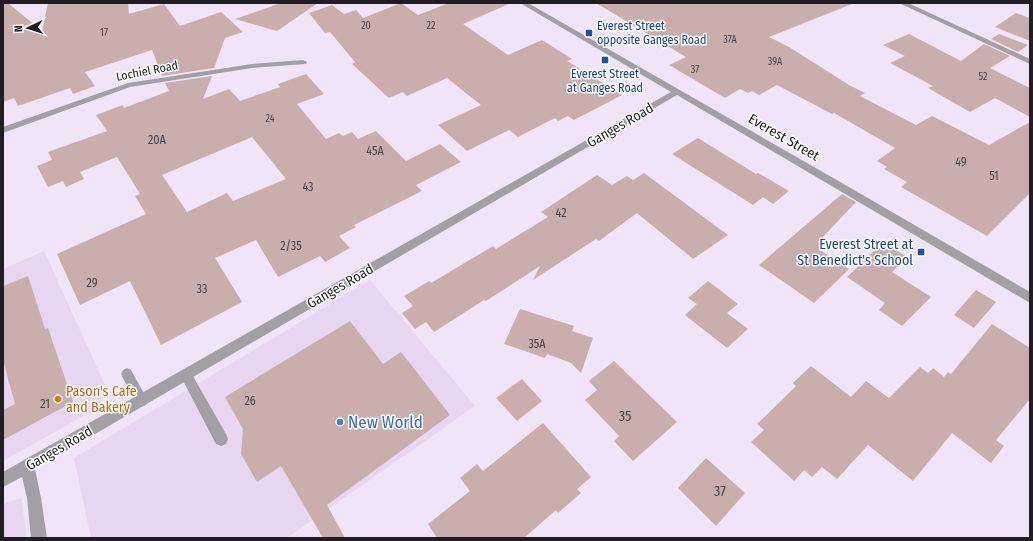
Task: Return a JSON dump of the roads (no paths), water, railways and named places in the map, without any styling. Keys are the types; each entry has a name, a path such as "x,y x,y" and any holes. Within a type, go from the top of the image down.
{"street":[{"name":"Everest Street","path":"523,3 839,185 1030,298"},
{"path":"902,3 1030,62"},
{"name":"Lochiel Road","path":"3,130 128,85 252,66 302,62"},
{"name":"Ganges Road","path":"3,480 676,92"},
{"path":"127,374 140,401"},
{"path":"186,374 221,439"},
{"path":"27,466 34,498 39,538"}],"place":[{"name":"Everest Street opposite Ganges Road","path":"589,33"},
{"name":"Everest Street at Ganges Road","path":"605,60"},
{"name":"Everest Street at St Benedict's School","path":"921,252"},
{"name":"Pason's Cafe and Bakery","path":"58,399"},
{"name":"New World","path":"340,422"}]}
